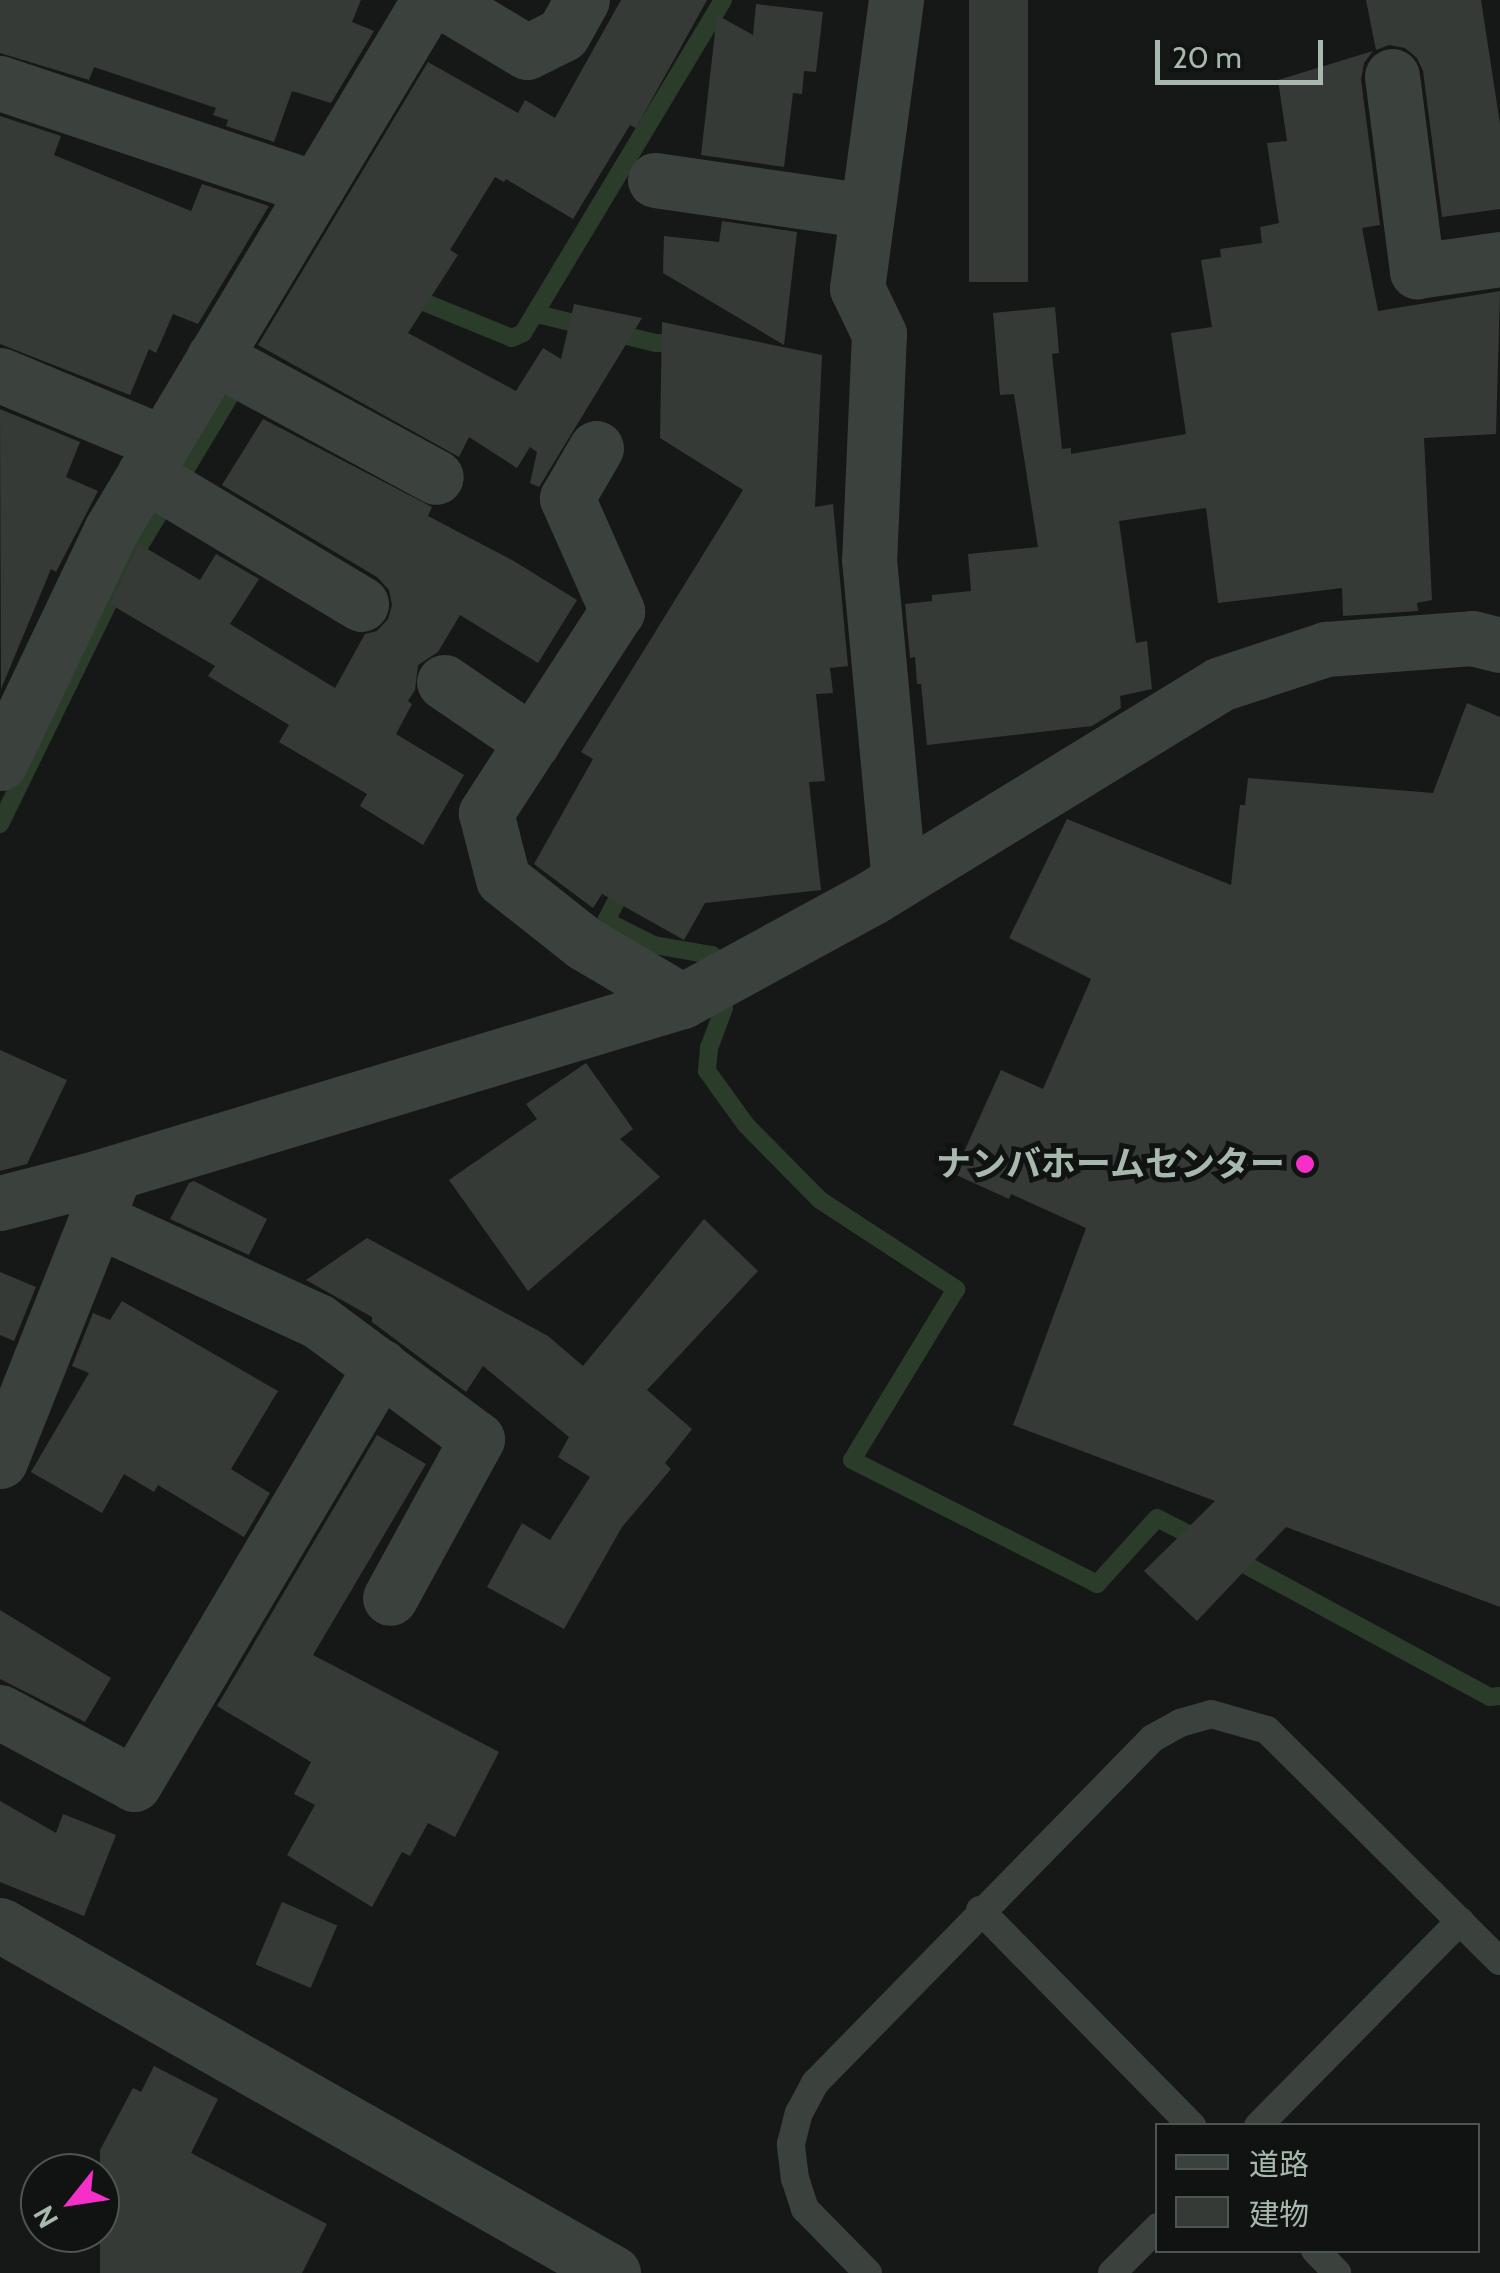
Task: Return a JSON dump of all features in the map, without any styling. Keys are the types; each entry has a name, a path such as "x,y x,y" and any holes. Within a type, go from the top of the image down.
{"street":[{"path":"0,763 16,688 111,530 163,475 235,368 316,190 429,0"},
{"path":"440,0 526,52 563,34 582,0"},
{"path":"896,0 857,288 879,334 868,559 898,881"},
{"path":"1392,76 1417,271 1500,259"},
{"path":"0,83 316,190"},
{"path":"655,180 867,210"},
{"path":"235,368 436,477"},
{"path":"0,375 361,604"},
{"path":"596,448 567,498 617,611 486,814 503,880 584,943 682,1001"},
{"path":"0,1203 106,1196 682,1001 898,881 1220,684 1326,649 1472,638 1500,645"},
{"path":"444,682 532,742"},
{"path":"106,1196 318,1321 477,1439 390,1598"},
{"path":"0,1461 106,1196"},
{"path":"0,1712 134,1784 381,1366"},
{"path":"0,1925 613,2273"}],"lane":[{"path":"868,2273 806,2209 794,2179 791,2144 799,2113 815,2083 980,1910 1153,1738 1211,1714 1240,1719 1267,1730 1500,1961"},
{"path":"980,1910 1189,2123"},
{"path":"1261,2123 1460,1920"},
{"path":"1112,2273 1155,2230"},
{"path":"1318,2253 1337,2273"}],"building":[{"path":"0,0 361,0 352,22 374,31 331,103 292,91 274,142 226,126 228,120 213,115 216,108 94,67 89,80 0,53"},
{"path":"621,0 707,0 636,128 630,125 573,219 506,179 504,182 495,177 450,250 458,255 408,333 516,391 543,348 561,359 574,304 642,318 539,487 530,483 537,452 530,447 517,468 469,437 459,457 258,345 428,62 518,113 525,100 555,118"},
{"path":"969,0 1028,0 1028,282 969,282"},
{"path":"1366,0 1481,0 1500,124 1500,209 1442,217 1423,71 1417,58 1405,48 1389,45 1376,50"},
{"path":"756,4 823,12 816,72 804,71 802,94 793,93 784,167 701,155 717,15 753,35"},
{"path":"1373,51 1364,63 1361,80 1380,225 1362,228 1378,311 1500,291 1496,434 1424,438 1432,600 1417,603 1418,611 1343,616 1342,588 1218,603 1206,508 1119,521 1136,643 1147,641 1152,689 1120,696 1121,708 1092,726 927,745 921,684 917,684 915,657 910,658 905,604 932,601 932,595 971,591 968,554 1038,547 1014,394 1000,395 993,313 1055,307 1059,353 1052,354 1062,449 1071,448 1071,454 1186,434 1171,333 1212,327 1201,260 1221,257 1220,249 1262,243 1260,227 1279,223 1267,143 1287,141 1278,80"},
{"path":"0,116 61,136 54,155 191,211 202,184 269,206 198,324 173,314 156,353 149,349 130,395 0,344"},
{"path":"722,221 797,232 784,345 663,273 664,236 719,242"},
{"path":"662,322 822,355 815,507 833,504 848,666 830,668 833,693 816,694 825,781 809,782 821,890 705,903 684,940 602,894 593,908 534,864 593,759 581,752 743,490 660,438"},
{"path":"0,409 80,442 66,477 98,491 56,572 51,569 1,689"},
{"path":"263,419 432,507 428,516 577,600 538,663 460,615 438,652 418,665 415,690 408,701 412,704 396,734 464,775 423,845 360,806 367,794 279,742 289,725 208,676 215,666 110,604 139,544 200,580 216,554 259,579 230,624 335,688 365,634 377,631 388,619 392,605 389,590 377,577 222,485"},
{"name":"ナンバホームセンター","path":"1467,703 1500,717 1500,1607 1286,1527 1197,1621 1144,1571 1215,1501 1013,1425 1086,1228 1011,1194 1009,1199 954,1174 1001,1070 1043,1089 1091,979 1009,938 1067,819 1231,885 1240,805 1245,805 1248,778 1433,793"},
{"path":"0,1050 67,1080 27,1164 0,1171"},
{"path":"586,1063 633,1129 620,1139 660,1177 528,1291 449,1180 537,1119 526,1104"},
{"path":"194,1181 267,1219 249,1255 170,1219 189,1183"},
{"path":"704,1219 758,1271 647,1390 692,1429 665,1463 671,1469 622,1527 564,1629 487,1587 522,1523 550,1540 590,1477 558,1457 569,1437 483,1366 466,1392 372,1322 372,1317 306,1280 367,1238 548,1336 583,1366"},
{"path":"0,1272 36,1287 14,1341 0,1335"},
{"path":"122,1301 278,1391 231,1469 270,1493 244,1537 158,1485 154,1492 124,1474 102,1513 31,1472 89,1373 72,1366 93,1313 110,1320"},
{"path":"377,1435 426,1464 313,1655 499,1752 455,1837 428,1823 410,1856 402,1852 372,1907 287,1855 315,1805 294,1794 311,1762 217,1706"},
{"path":"0,1610 111,1678 85,1722 0,1679"},
{"path":"0,1801 56,1833 63,1814 116,1835 84,1916 0,1882"},
{"path":"282,1902 337,1925 311,1988 255,1965"},
{"path":"154,2066 218,2099 191,2153 327,2224 302,2273 100,2273 100,2253 120,2253 120,2153 100,2150 133,2088 141,2092"}],"waterway":[{"path":"409,296 512,338 523,333 723,0"},
{"path":"537,314 656,343 686,344"},
{"path":"0,824 123,573 242,376"},
{"path":"625,884 606,921 654,945 712,955 715,964"},
{"path":"724,1008 709,1048 707,1071 746,1125 820,1200 956,1289 852,1460 1097,1584 1157,1518 1204,1542"},
{"path":"1231,1557 1490,1697 1500,1696"}],"place":[{"name":"ナンバホームセンター","path":"1305,1164"}]}
